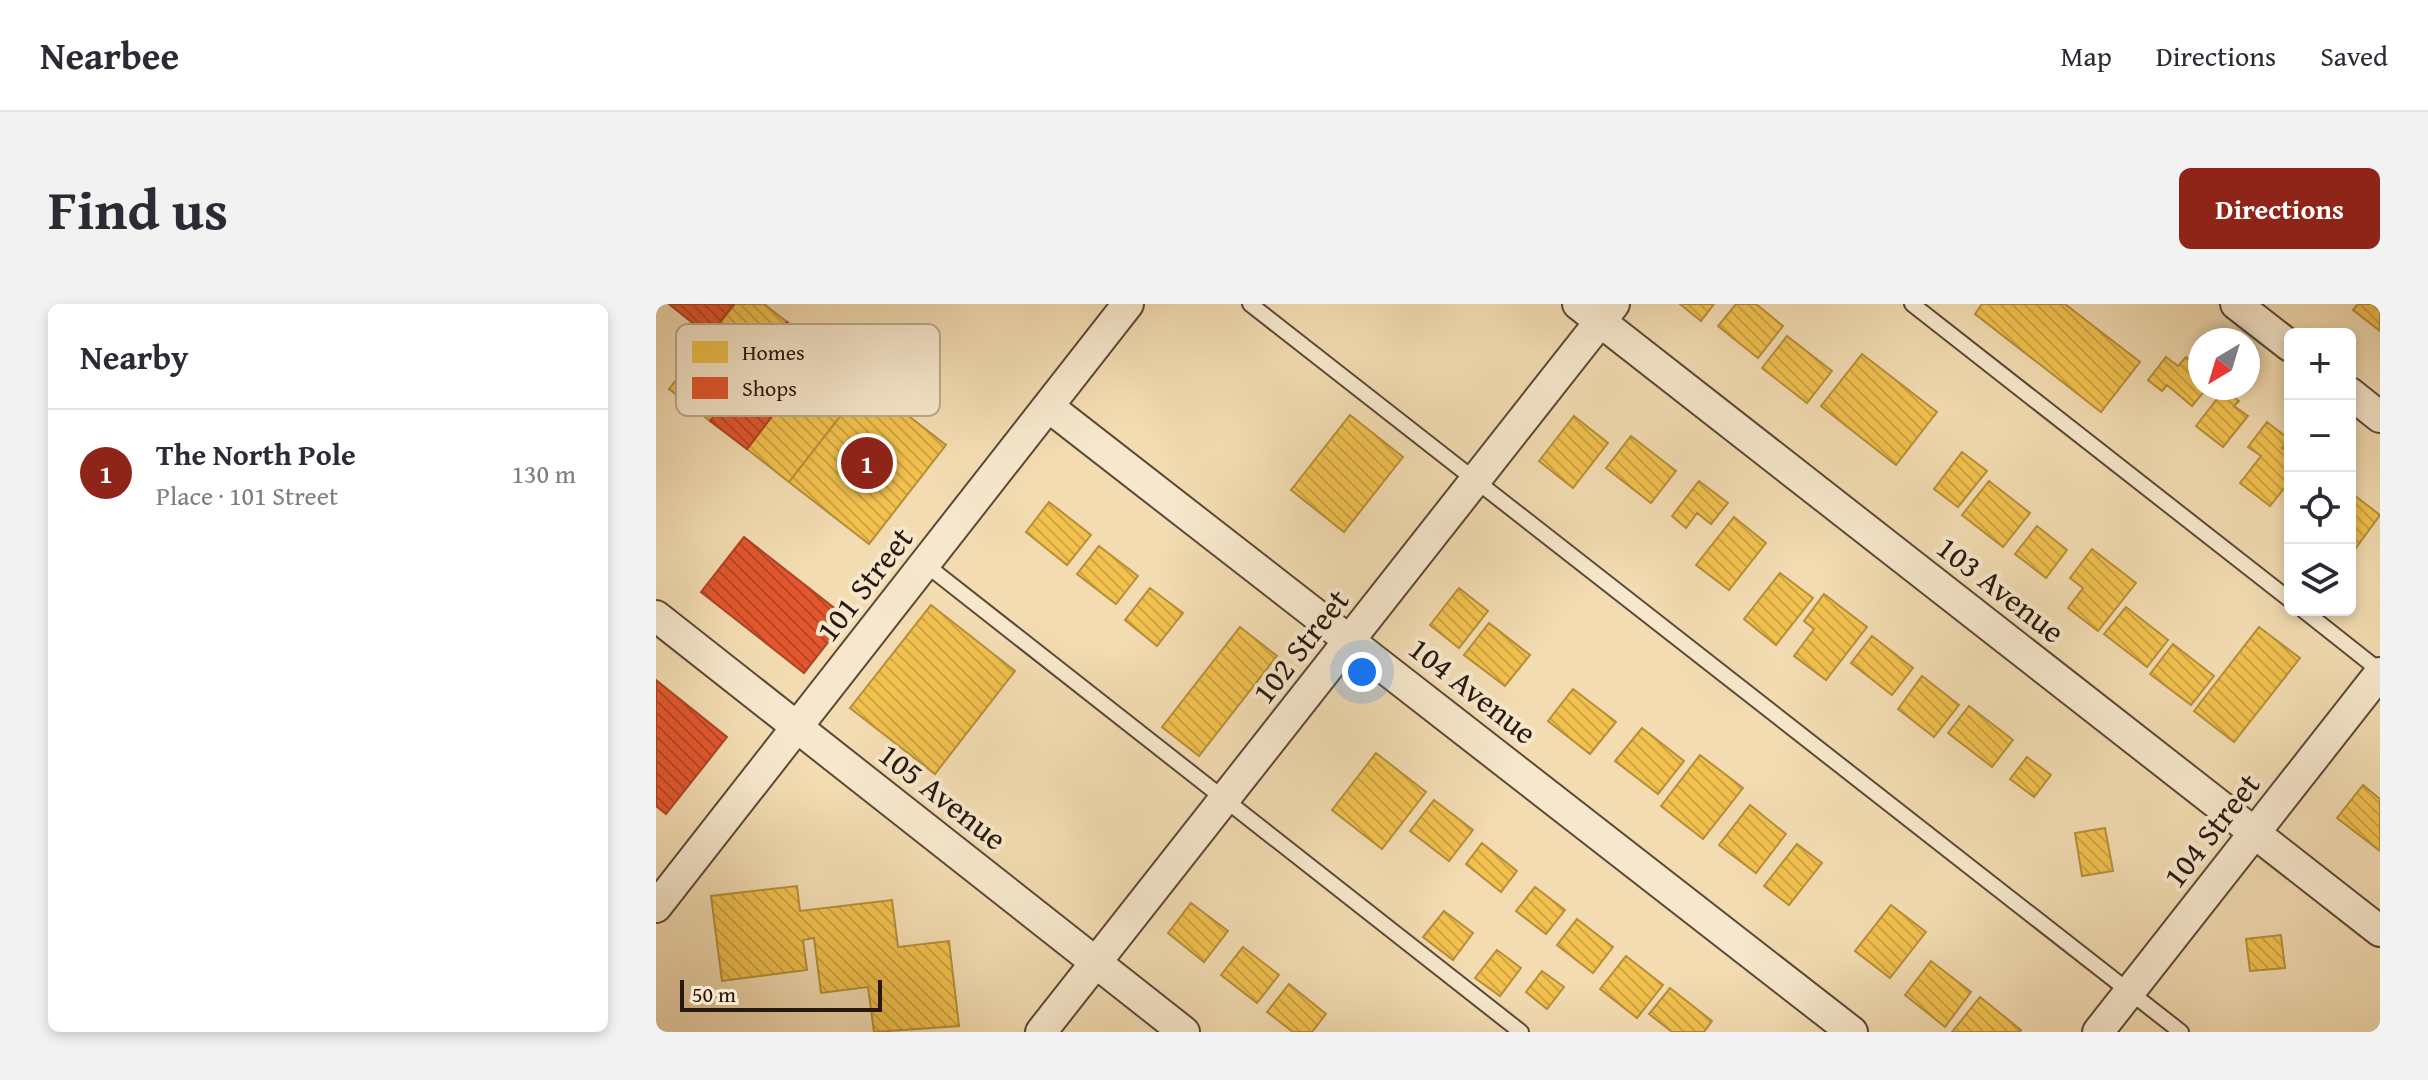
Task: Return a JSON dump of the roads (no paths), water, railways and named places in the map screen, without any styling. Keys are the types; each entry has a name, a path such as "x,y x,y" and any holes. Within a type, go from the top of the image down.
{"street":[{"name":"101 Street","path":"656,907 1128,304"},
{"path":"2236,304 2284,341"},
{"name":"102 Street","path":"1041,1032 1476,480 1598,310"},
{"name":"103 Avenue","path":"1598,310 2380,931"},
{"path":"2356,398 2380,417"},
{"name":"104 Avenue","path":"1049,407 1852,1032"},
{"name":"105 Avenue","path":"656,616 1184,1032"},
{"name":"104 Street","path":"2098,1032 2380,672"}],"lane":[{"path":"1250,304 2181,1032"},
{"path":"1912,304 2284,595"},
{"path":"925,564 1521,1032"},
{"path":"2310,616 2380,672"}],"place":[{"name":"The North Pole","path":"867,463"}]}
